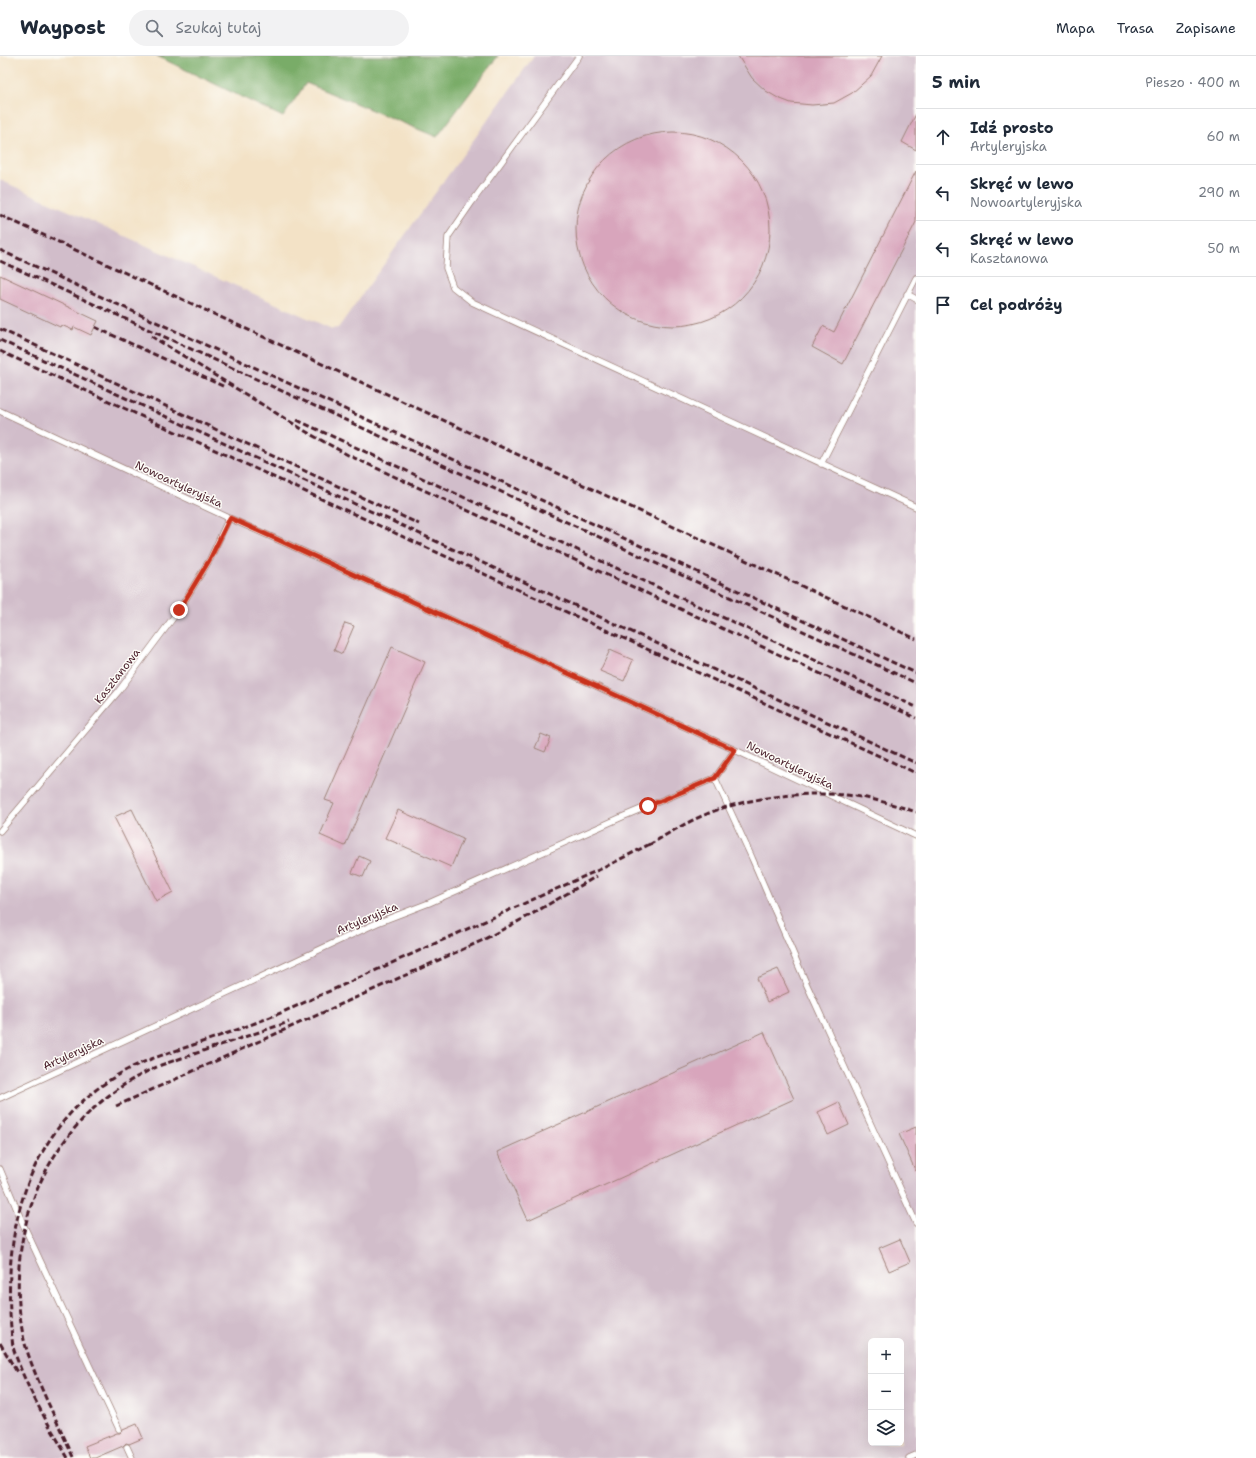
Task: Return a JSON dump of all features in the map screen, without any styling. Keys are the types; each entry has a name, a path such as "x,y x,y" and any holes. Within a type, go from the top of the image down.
{"lane":[{"path":"579,56 472,202 448,238 446,268 453,287 472,302 916,507"},
{"path":"821,464 916,278"},
{"path":"908,294 916,299"},
{"name":"Nowoartyleryjska","path":"0,411 735,750 916,836"},
{"name":"Kasztanowa","path":"0,831 118,692 179,610 210,559 230,518"},
{"path":"735,750 715,778 752,858 806,983 916,1223"},
{"name":"Artyleryjska","path":"0,1098 377,923 429,903 622,817 715,778"},
{"path":"0,1169 26,1231 119,1429"},
{"path":"128,1447 132,1458"},
{"path":"909,1458 916,1455"}],"shaded area":[{"path":"534,56 916,56 916,1458 0,1458 0,180 332,329 338,328"}],"green space":[{"path":"157,56 498,56 437,137 306,83 283,117"}],"building":[{"path":"738,56 882,56 871,76 852,93 834,103 812,105 791,103 766,91 752,78"},
{"path":"916,114 916,150 902,142"},
{"path":"663,132 683,132 701,136 719,143 742,160 754,175 763,192 770,219 770,239 763,266 754,283 742,298 727,310 710,319 683,326 663,326 645,322 627,315 611,304 598,291 587,275 580,257 576,239 576,219 580,201 587,183 598,167 611,154 627,143 645,136"},
{"path":"916,171 916,222 843,364 812,347 823,326 834,332"},
{"path":"0,275 98,321 91,335 74,327 73,330 61,325 60,327 0,299"},
{"path":"345,623 354,626 342,654 334,650"},
{"path":"392,647 425,662 345,846 320,835 334,803 325,800"},
{"path":"610,650 633,660 624,681 600,671"},
{"path":"541,734 551,738 545,752 535,748"},
{"path":"132,809 173,892 156,901 114,817"},
{"path":"398,810 463,839 451,867 385,838"},
{"path":"359,856 370,861 363,877 352,873"},
{"path":"778,969 789,992 767,1002 757,978"},
{"path":"764,1032 794,1099 528,1220 497,1152"},
{"path":"839,1102 849,1125 828,1135 818,1112"},
{"path":"916,1127 916,1172 899,1134"},
{"path":"900,1239 910,1262 889,1271 879,1248"},
{"path":"137,1424 143,1438 129,1444 126,1443 123,1446 95,1458 90,1458 85,1446 120,1433 123,1430"}],"railway":[{"path":"0,215 916,639"},
{"path":"0,250 916,673"},
{"path":"0,261 916,683"},
{"path":"95,327 225,387"},
{"path":"0,329 419,524"},
{"path":"151,336 310,434 348,455 916,718"},
{"path":"0,340 916,763"},
{"path":"0,351 916,773"},
{"path":"297,420 916,707"},
{"path":"649,845 688,822 719,809 737,804 777,797 836,794 885,802 916,812"},
{"path":"68,1458 30,1390 13,1347 10,1308 10,1269 15,1231 24,1195 38,1161 57,1130 82,1102 113,1078 132,1067 283,1012 605,867 652,843"},
{"path":"116,1106 481,941 532,914 597,876"},
{"path":"73,1457 28,1354 24,1340 19,1297 20,1255 28,1215 43,1177 64,1142 91,1111 123,1085 161,1065 289,1022"},
{"path":"0,1343 18,1374"}],"route":[{"path":"179,610 210,559 230,518 735,750 715,778 648,806"}]}
